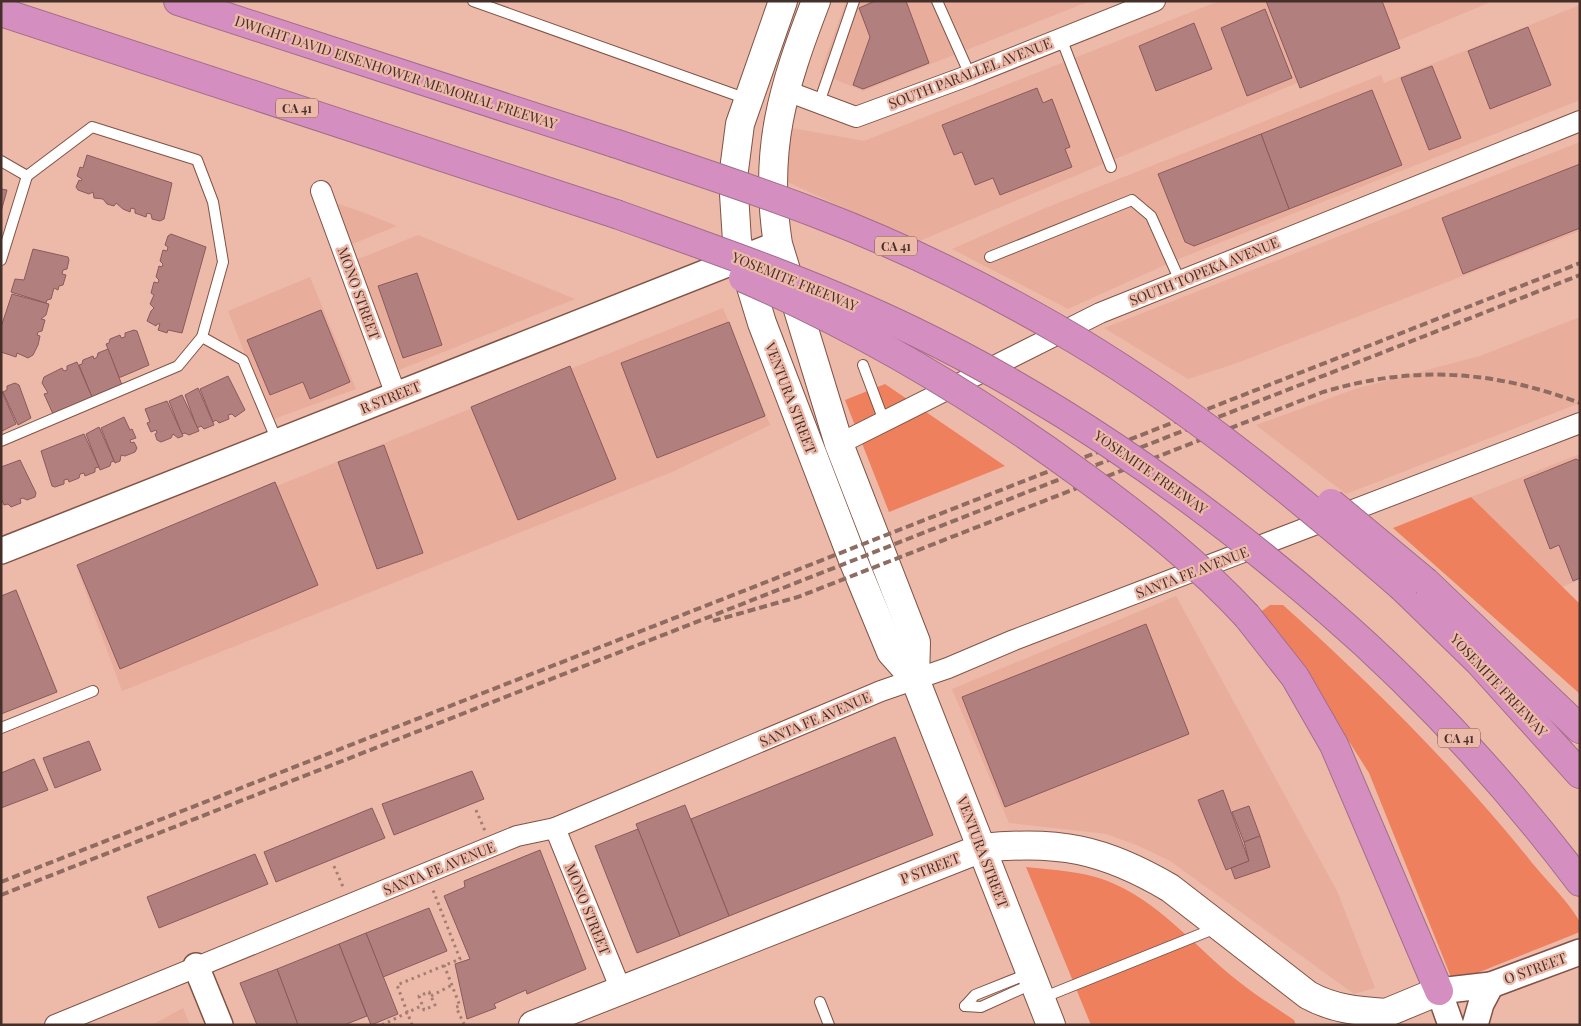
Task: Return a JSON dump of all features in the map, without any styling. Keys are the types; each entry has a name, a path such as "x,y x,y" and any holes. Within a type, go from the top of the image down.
{"highway":[{"name":"DWIGHT DAVID EISENHOWER MEMORIAL FREEWAY","path":"178,1 614,143 812,211 925,260 1057,328 1157,393 1225,427 1280,462 1354,521 1414,585"},
{"name":"CA 41","path":"1,12 604,210"},
{"name":"YOSEMITE FREEWAY","path":"604,210 816,288 911,330 996,374 1073,419 1147,468 1262,553 1390,667 1454,732 1521,808 1578,881"},
{"path":"604,210 700,263 769,290 851,328 992,412 1060,459 1150,526 1192,562 1247,616 1295,677 1326,730 1349,778 1439,991"},
{"name":"YOSEMITE FREEWAY","path":"1414,585 1580,774"},
{"path":"1414,585 1580,729"}],"main road":[{"name":"VENTURA STREET","path":"783,1 748,99 737,143 733,178 734,220 741,258 765,332 891,652 915,679 1051,1025"},
{"name":"VENTURA STREET","path":"816,1 784,90 772,172 774,217 778,244 839,444 916,642 915,679"},
{"name":"P STREET","path":"533,1025 982,848 1020,844 1047,844 1085,851 1119,862 1170,888 1308,995 1324,1004 1347,1010 1386,1013"},
{"name":"O STREET","path":"1358,1025 1439,991"},
{"name":"P STREET","path":"1308,995 1320,1009 1321,1025"}],"street":[{"name":"SOUTH PARALLEL AVENUE","path":"784,90 856,117 970,75 1155,1"},
{"name":"SOUTH TOPEKA AVENUE","path":"839,444 1100,313 1580,121"},
{"name":"MONO STREET","path":"321,190 396,395"},
{"name":"R STREET","path":"1,551 778,244"},
{"name":"SANTA FE AVENUE","path":"55,1025 517,836 555,828 881,690 915,679 1580,423"},
{"name":"MONO STREET","path":"555,828 621,990"},
{"name":"O STREET","path":"1439,991 1491,985 1580,952"},
{"path":"196,966 220,1025"},
{"name":"O STREET","path":"1447,1023 1491,985"},
{"path":"1475,1025 1481,1004 1491,985"},
{"path":"1439,991 1447,1023"}],"lane":[{"path":"473,1 748,99"},
{"path":"819,103 854,1"},
{"path":"937,1 970,75"},
{"path":"1061,38 1111,167"},
{"path":"1,260 27,176 92,127 197,160 213,202 223,262 202,337 178,366 1,441"},
{"path":"1,162 27,176"},
{"path":"990,257 1132,200 1151,216 1180,281"},
{"path":"202,337 243,360 277,442"},
{"path":"863,365 884,422"},
{"path":"1,728 93,691"},
{"path":"1035,984 975,995 965,1006 980,1007 1035,984 1220,926"},
{"path":"820,1002 829,1025"}],"path":[{"path":"476,810 486,834"},
{"path":"334,866 344,890"},
{"path":"412,1025 397,985 460,959 432,888"},
{"path":"444,965 460,1006 456,1007 464,1024"},
{"path":"431,996 452,985"},
{"path":"429,992 431,996 435,1005 424,1010 419,996 429,992"},
{"path":"382,1025 422,1005"},
{"path":"388,1025 392,1021"}],"shaded area":[{"path":"846,1 1090,1 863,91 820,73"},
{"path":"1219,1 1493,1 917,242 781,179 792,128 864,141"},
{"path":"1580,5 1580,100 1176,260 1068,309 952,249 1043,209 1381,75 1384,83"},
{"path":"1580,142 1580,231 1237,363 1188,379 1104,328"},
{"path":"333,202 365,213 397,226 350,245"},
{"path":"418,235 575,299 399,370 356,260"},
{"path":"310,277 356,389 271,420 228,311"},
{"path":"723,308 770,425 672,472 122,691 76,566"},
{"path":"1580,317 1580,403 1346,494 1256,425 1355,389 1480,356"},
{"path":"885,384 1005,466 889,512 845,400"},
{"path":"1577,455 1580,456 1580,580 1562,587 1471,497"},
{"path":"1471,497 1580,604 1580,694 1393,528"},
{"path":"1176,596 1337,891 1375,988 1354,994 1170,861 1139,846 1106,834 1009,823 952,689"},
{"path":"1270,605 1283,605 1348,665 1442,759 1570,907 1580,922 1580,932 1457,981 1451,977 1369,773 1305,672 1259,613"},
{"path":"1026,867 1086,875 1124,888 1159,911 1222,968 1258,996 1294,1020 1296,1025 1091,1025"},
{"path":"183,1008 190,1025 152,1025"}],"building":[{"path":"875,1 906,1 929,63 863,89 853,85 870,37 859,8"},
{"path":"1266,1 1382,1 1400,48 1300,88"},
{"path":"1265,9 1292,78 1247,96 1221,28"},
{"path":"1194,23 1212,69 1156,91 1139,46"},
{"path":"1528,27 1551,85 1490,109 1468,51"},
{"path":"1432,66 1461,138 1429,150 1401,78"},
{"path":"1037,88 1043,103 1052,99 1070,147 1065,149 1072,167 1000,195 993,178 975,185 962,152 954,155 942,125"},
{"path":"1372,90 1402,165 1289,209 1261,134"},
{"path":"1261,134 1289,209 1194,246 1185,242 1158,174"},
{"path":"87,155 172,183 164,219 160,221 152,219 151,214 147,213 146,217 135,213 135,209 131,208 130,212 116,203 114,206 107,204 103,199 94,198 93,192 89,194 78,190 76,187 79,180 81,181 82,179 77,176 80,167 83,168"},
{"path":"1580,164 1580,228 1463,274 1442,218"},
{"path":"1,189 7,190 1,212"},
{"path":"171,234 206,247 182,333 168,330 167,333 158,330 160,324 156,326 147,321 154,308 150,304 154,295 151,293 154,282 158,283 159,280 156,277 159,266 162,267 163,264 160,261 163,250 167,251 168,247 165,245 168,236"},
{"path":"33,249 68,257 69,260 67,269 63,270 62,274 66,275 63,285 59,286 58,290 54,288 51,299 47,300 46,303 11,292 15,279 24,280"},
{"path":"417,273 442,345 403,358 378,286"},
{"path":"12,294 49,304 46,315 41,319 45,320 42,331 38,332 37,335 40,336 38,345 33,355 28,358 17,353 16,357 1,352 1,327"},
{"path":"321,310 350,382 310,399 303,382 270,395 247,340"},
{"path":"729,322 765,416 657,458 621,363"},
{"path":"137,331 149,365 119,377 106,344 109,343 110,339 120,335 121,338 125,337 125,333"},
{"path":"108,349 122,385 92,397 79,365 82,364 83,360 93,356 94,359 98,353"},
{"path":"77,362 92,397 53,414 44,394 48,393 42,383 44,377 62,368 64,371 67,370 67,366"},
{"path":"570,366 616,479 518,520 471,407"},
{"path":"228,376 245,410 235,417 232,414 228,415 229,419 219,423 216,420 213,422 200,389"},
{"path":"15,383 19,385 31,418 18,425 3,392 7,390 7,386"},
{"path":"198,388 214,425 204,429 201,426 197,428 185,395"},
{"path":"1,389 16,424 2,431 1,430"},
{"path":"182,395 199,431 189,435 182,434 169,401"},
{"path":"167,401 183,436 178,438 173,434 171,438 161,442 157,440 156,430 151,432 147,423 150,422 145,409"},
{"path":"124,417 136,438 130,440 131,443 134,442 137,448 135,452 125,456 121,455 120,461 115,463 101,428"},
{"path":"99,427 114,461 111,462 110,466 100,470 86,434"},
{"path":"84,434 99,467 95,468 95,472 85,476 84,473 80,474 79,478 69,482 68,479 64,480 64,484 52,486 41,451"},
{"path":"384,445 423,553 377,569 338,462"},
{"path":"1576,459 1580,461 1580,578 1573,581 1559,545 1550,549 1524,480"},
{"path":"20,460 36,493 35,497 27,500 20,499 21,503 11,507 8,504 4,505 1,498 1,467"},
{"path":"275,482 318,585 120,669 77,565"},
{"path":"16,590 57,692 1,714 1,596"},
{"path":"1146,624 1189,734 1005,807 962,697"},
{"path":"895,737 933,835 729,916 691,819"},
{"path":"89,741 101,770 55,788 43,758"},
{"path":"34,759 48,790 1,808 1,773"},
{"path":"472,771 484,799 394,835 382,804"},
{"path":"1223,790 1249,861 1226,870 1198,800"},
{"path":"685,805 729,916 680,936 636,824"},
{"path":"1249,806 1260,836 1244,842 1232,812"},
{"path":"372,808 385,838 276,882 264,852"},
{"path":"638,829 680,936 637,953 595,846"},
{"path":"1260,836 1270,867 1235,879 1231,868 1249,861 1244,842"},
{"path":"540,850 586,969 527,994 526,990 494,1004 496,1008 467,1019 455,964 470,959 444,896 465,887 464,881"},
{"path":"255,854 268,884 159,928 147,897"},
{"path":"429,908 447,951 383,977 366,933"},
{"path":"366,933 398,1014 371,1025 339,944"},
{"path":"339,944 367,1016 344,1025 298,1025 277,969"},
{"path":"277,969 298,1025 257,1025 240,983"}],"railway":[{"path":"1,882 1580,263"},
{"path":"1,895 1580,275"},
{"path":"713,621 798,597 1323,392 1356,383 1421,375 1452,375 1484,378 1515,384 1580,403"}]}
